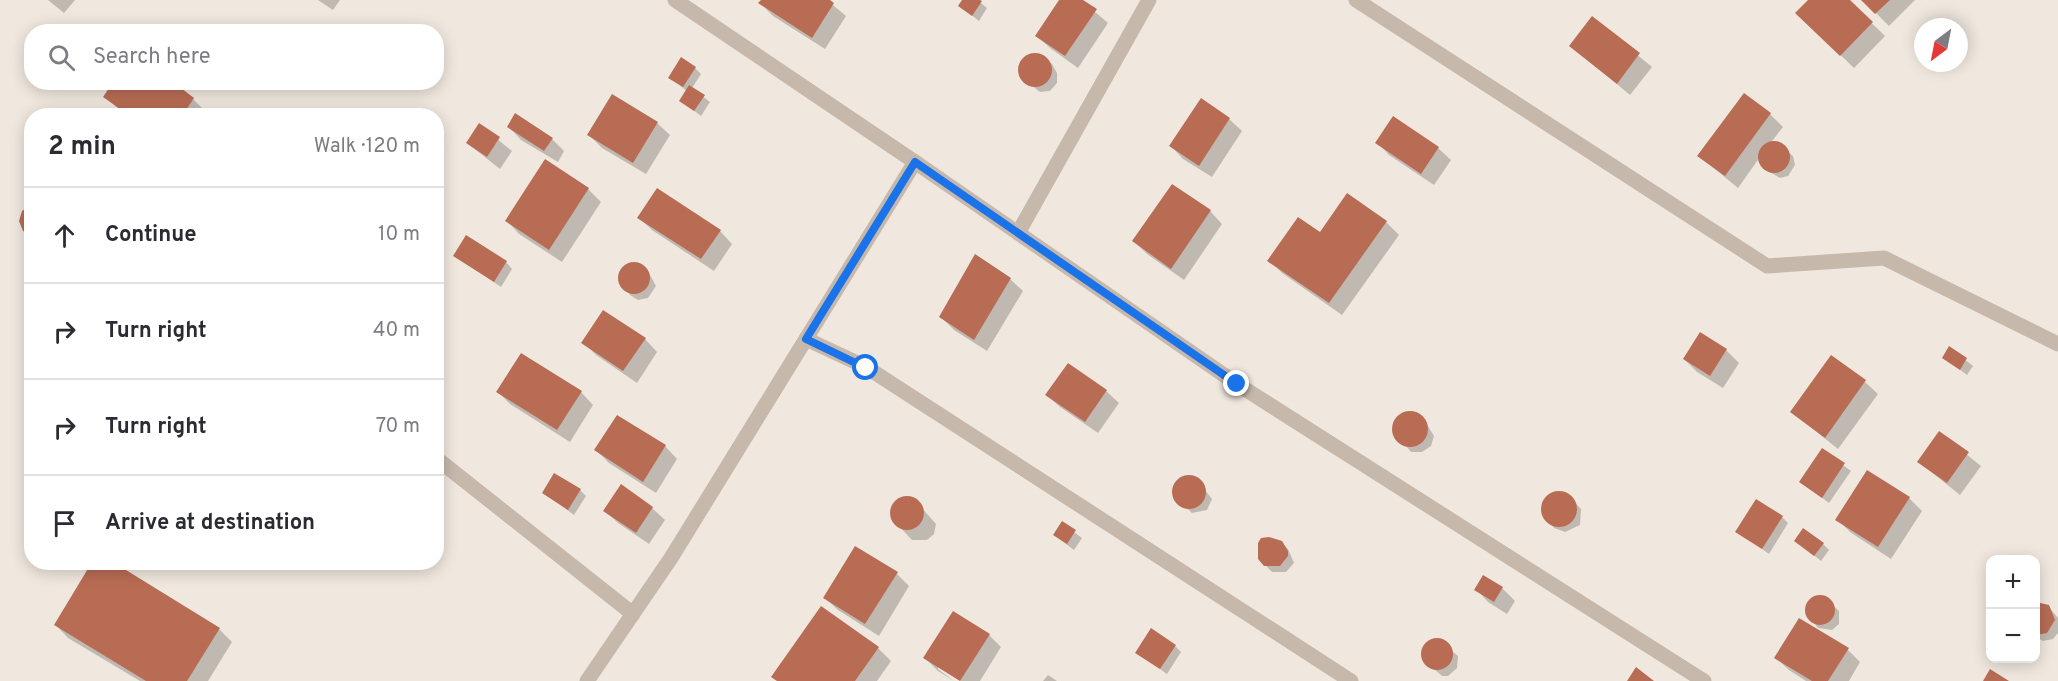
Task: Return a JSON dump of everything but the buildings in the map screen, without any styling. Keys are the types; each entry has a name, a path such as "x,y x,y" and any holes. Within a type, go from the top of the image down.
{"street":[{"path":"675,0 1237,384 1704,681"},
{"path":"1018,233 1149,0"},
{"path":"1356,0 1767,266 1884,258 2058,344"},
{"path":"587,681 671,558 915,162"},
{"path":"806,339 866,368 1352,681"},
{"path":"444,464 633,614"}],"route":[{"path":"866,368 806,339 915,162 1237,384"}]}
